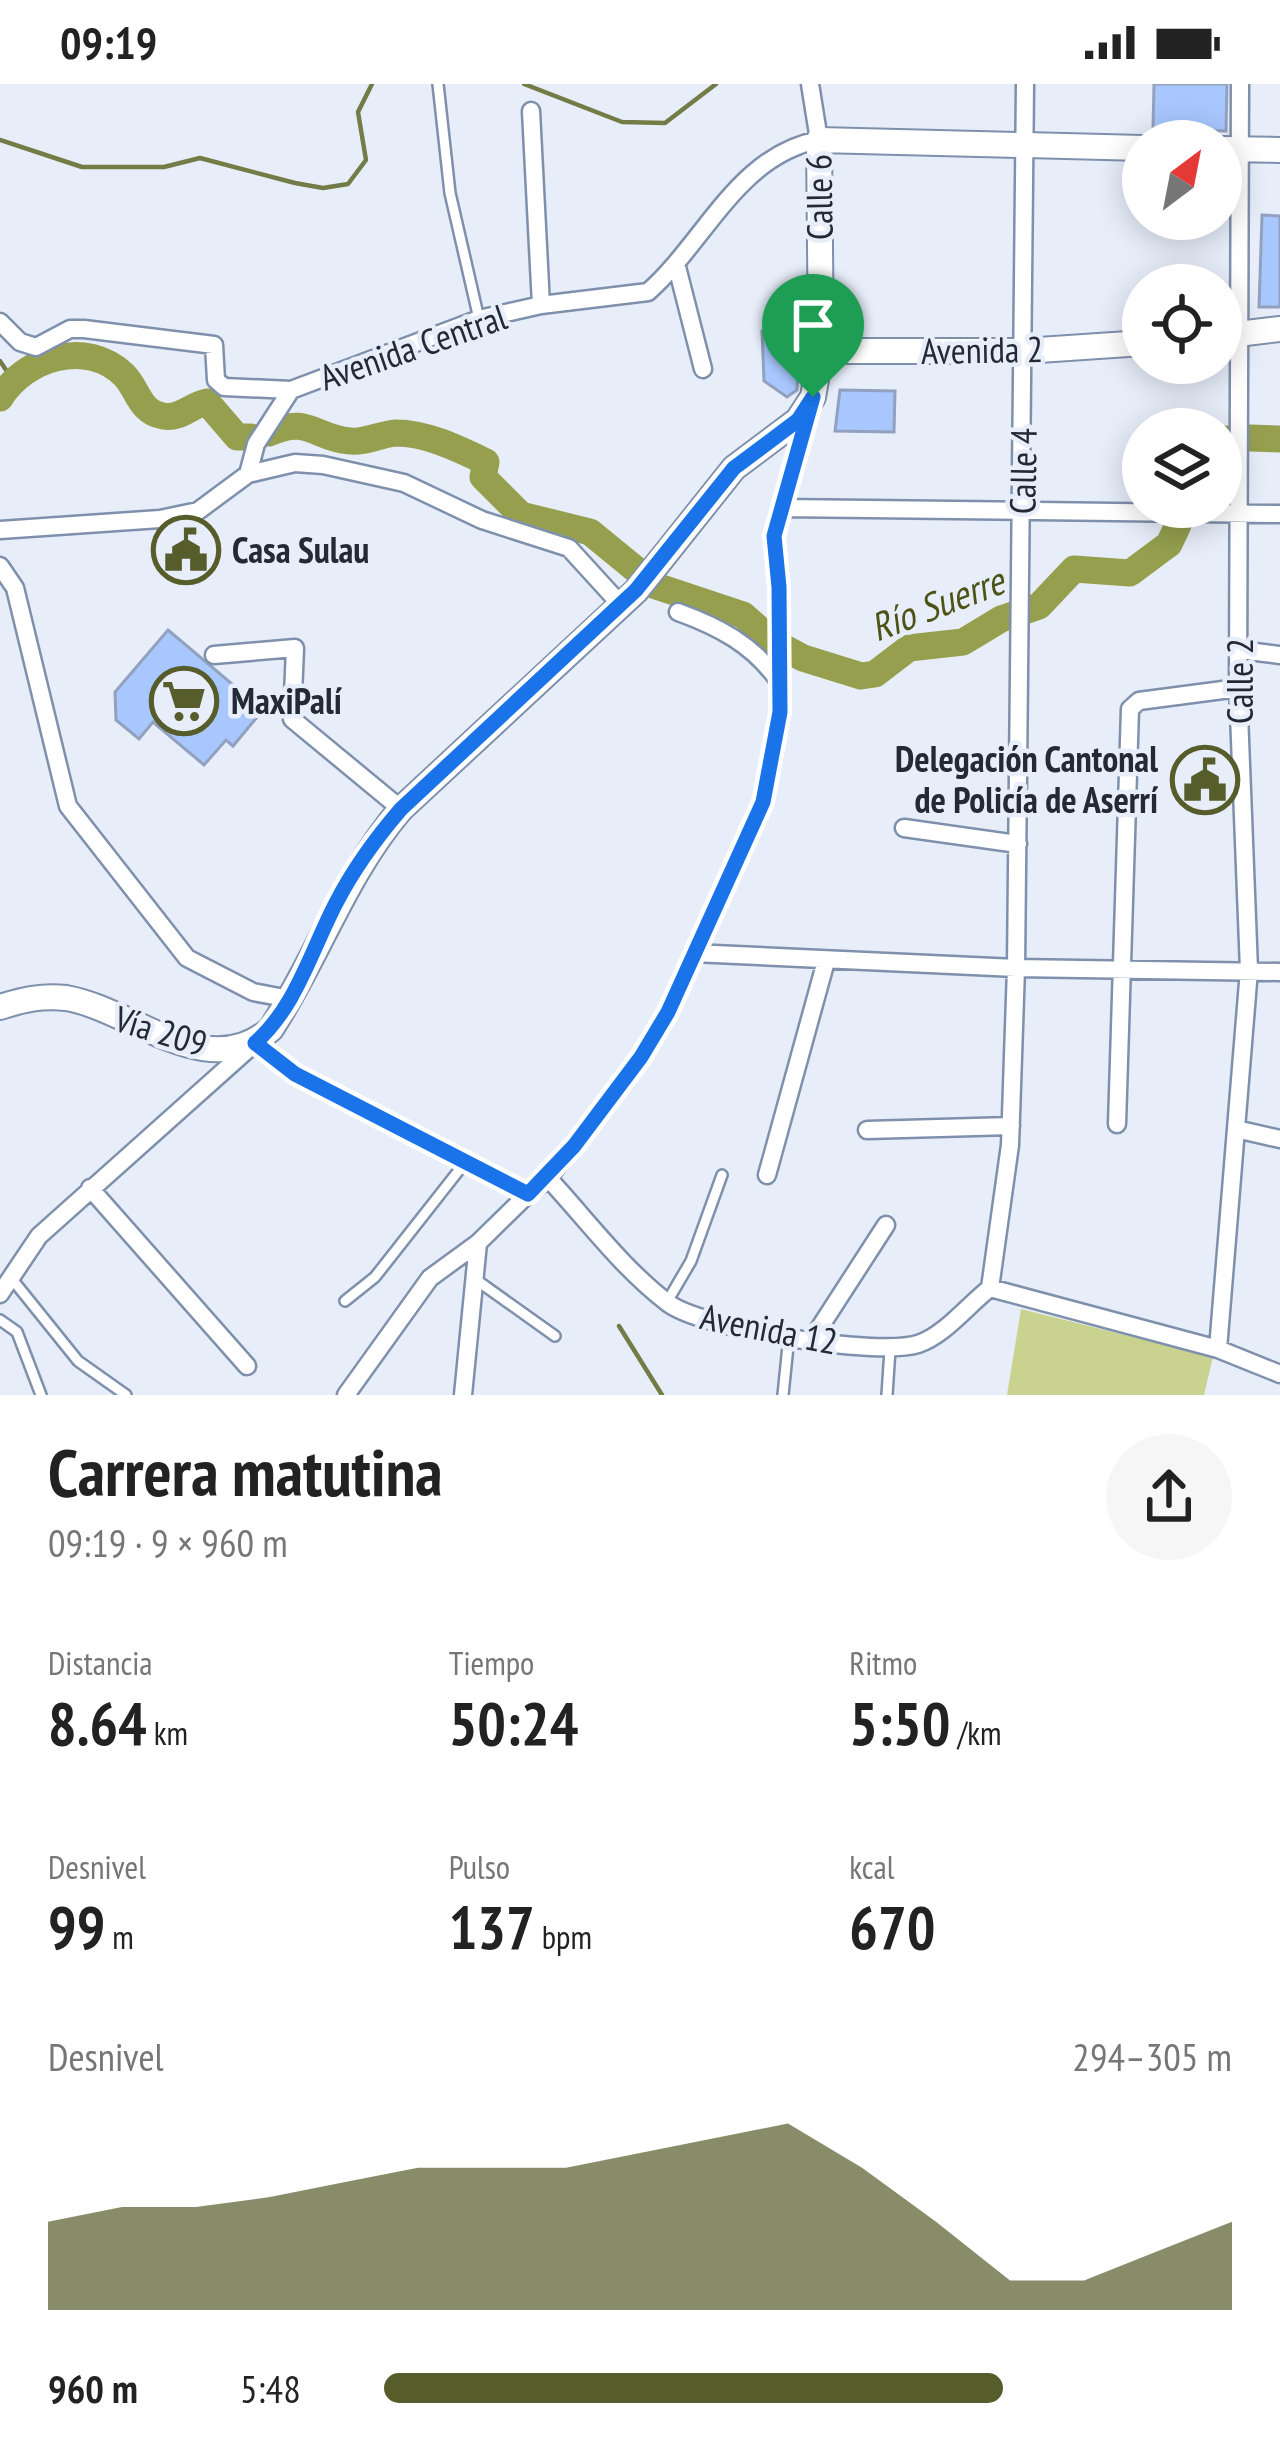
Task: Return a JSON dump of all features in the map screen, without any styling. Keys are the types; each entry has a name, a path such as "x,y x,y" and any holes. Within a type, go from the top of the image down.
{"main road":[{"name":"Avenida Central","path":"819,140 1122,148"},
{"name":"Calle 6","path":"813,397 821,351 819,140"},
{"path":"1242,149 1280,150"},
{"path":"1242,334 1280,329"},
{"name":"Avenida 2","path":"821,351 1024,351 1122,345"},
{"name":"Vía 209","path":"0,1007 31,998 68,998 191,1045 223,1050 255,1043 290,999 337,901 401,809 640,586 734,468 798,420 813,397"}],"street":[{"name":"Calle 6","path":"810,84 819,140"},
{"name":"Calle 4","path":"990,1288 1011,1126 1016,968 1025,84"},
{"name":"Calle 2","path":"1234,120 1240,84"},
{"path":"531,111 541,305"},
{"name":"Avenida Central","path":"248,474 256,444 291,390 479,319 541,305 641,295 676,262 736,189 775,155 819,140"},
{"path":"676,262 703,369"},
{"path":"0,322 20,342 36,347 70,329 84,328 214,345 216,380 224,387 291,390"},
{"name":"Calle 6","path":"548,1178 641,1057 668,1012 763,802 780,712 779,587 772,553 813,397"},
{"path":"0,530 199,512 248,474 295,463 368,472 404,483 482,520 569,548 621,605"},
{"path":"784,508 1122,514"},
{"path":"1242,514 1280,514"},
{"name":"Calle 2","path":"1218,1349 1249,970 1237,528"},
{"path":"0,566 15,588 68,806 159,929 187,958 253,992 290,999"},
{"path":"678,612 736,638 778,680"},
{"path":"214,655 295,648 292,719 401,809"},
{"path":"1240,650 1280,655"},
{"path":"1117,1124 1130,709 1139,701 1238,688"},
{"path":"904,828 1018,844"},
{"path":"694,953 1016,968 1280,972"},
{"path":"767,1175 826,961"},
{"path":"6,1286 39,1236 255,1043 295,1074 528,1194"},
{"path":"867,1130 1011,1126"},
{"path":"1236,1129 1280,1139"},
{"path":"346,1395 430,1278 478,1243 548,1178"},
{"name":"Avenida 12","path":"548,1178 667,1302 686,1314 812,1341 890,1349 922,1343 990,1288"},
{"path":"90,1188 247,1366"},
{"path":"812,1341 886,1225"},
{"path":"463,1395 478,1243"},
{"path":"990,1288 1218,1349 1280,1374"}],"lane":[{"path":"439,84 450,193 479,319"},
{"path":"345,1301 375,1277 466,1160"},
{"path":"667,1302 691,1261 722,1175"},
{"path":"475,1280 555,1336"},
{"path":"6,1286 78,1361 126,1395"},
{"path":"0,1320 16,1333 40,1395"},
{"path":"783,1395 789,1336"},
{"path":"887,1395 890,1349"}],"green space":[{"path":"1021,1309 1213,1357 1204,1395 1007,1395"}],"building":[{"path":"1154,84 1227,84 1226,120 1153,120"},
{"path":"1262,215 1280,216 1280,307 1259,307"},
{"path":"762,331 800,332 797,390 787,397 764,381"},
{"path":"840,390 895,391 894,432 835,431"},
{"name":"MaxiPalí","path":"168,630 263,710 233,746 226,740 204,765 153,722 139,739 116,720 115,692"},
{"name":"Delegación Cantonal de Policía de Aserrí","path":"1184,766 1226,768 1225,793 1183,792"}],"waterway":[{"path":"0,140 82,167 164,167 200,158 323,188 348,184 366,160 358,112 372,84"},
{"path":"524,84 622,122 665,123 716,84"},
{"name":"Río Suerre","path":"0,398 40,363 75,355 92,357 124,375 155,414 175,416 207,402 237,437 251,437"},
{"path":"0,361 12,379"},
{"name":"Río Suerre","path":"269,433 293,426 355,441 408,434 454,447 486,462 483,477 521,515 590,532 656,586 743,615 775,643 803,658 861,676 875,674 909,648 963,642 1001,619 1039,606 1074,569 1130,573 1169,544 1177,528"},
{"name":"Río Suerre","path":"1251,438 1280,439"},
{"path":"619,1326 662,1395"}],"place":[{"name":"Casa Sulau","path":"186,550"},
{"name":"MaxiPalí","path":"184,701"},
{"name":"Delegación Cantonal de Policía de Aserrí","path":"1205,780"}],"route":[{"path":"813,397 774,536 780,712 763,802 668,1012 641,1057 548,1178 528,1194 295,1074 255,1043 271,1029 290,999 337,901 401,809 636,590 734,468 798,420 813,397"}]}
